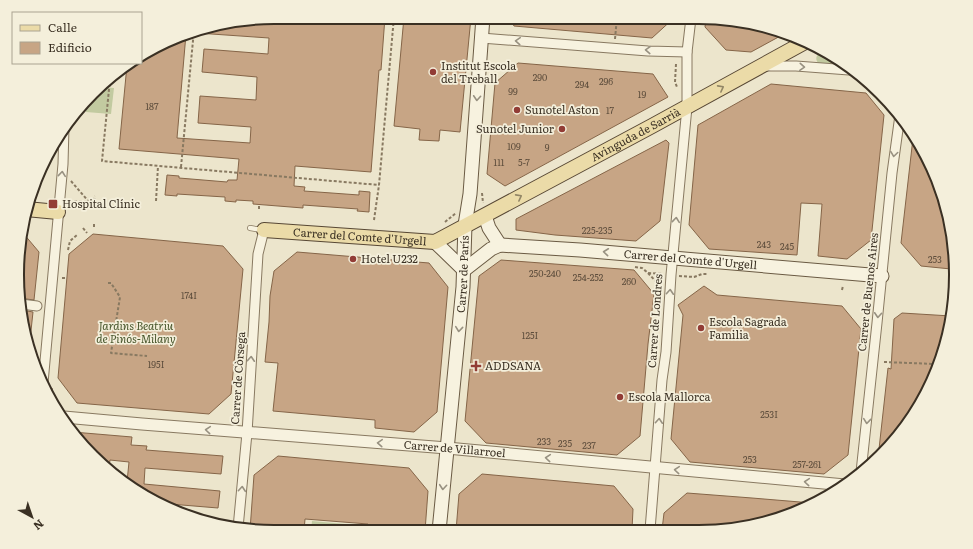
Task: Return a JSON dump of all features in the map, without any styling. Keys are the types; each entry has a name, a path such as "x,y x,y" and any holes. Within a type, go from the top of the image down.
{"main road":[{"name":"Carrer de París","path":"440,525 464,270 466,225 470,194 482,24"},
{"name":"Avinguda de Sarrià","path":"466,225 799,45"},
{"path":"33,210 58,212"},
{"path":"435,242 464,270 491,249 500,245 489,228 485,216"},
{"name":"Carrer del Comte d'Urgell","path":"264,230 435,242 466,225"},
{"name":"Carrer del Comte d'Urgell","path":"500,245 580,250 882,276"}],"street":[{"name":"Carrer de Londres","path":"650,525 662,380 666,352 672,259 687,107 687,52 690,24"},
{"path":"481,38 648,51 687,52"},
{"path":"762,66 796,66 843,70"},
{"name":"Carrer de Buenos Aires","path":"862,465 892,173 899,124"},
{"path":"44,372 63,164 64,139"},
{"name":"Carrer de Còrsega","path":"239,522 247,433 258,254 264,230"},
{"path":"26,305 37,306"},
{"name":"Carrer de Villarroel","path":"68,416 247,433 446,448 836,484"}],"lane":[{"name":"Carrer del Comte d'Urgell","path":"250,228 264,230"}],"path":[{"path":"374,220 379,185 393,24"},
{"path":"616,39 617,24"},
{"path":"181,167 193,37"},
{"path":"676,76 675,82 678,89"},
{"path":"109,86 102,161 379,185"},
{"path":"156,201 158,166"},
{"path":"68,176 90,202"},
{"path":"94,201 95,196"},
{"path":"441,225 460,210"},
{"path":"83,228 87,233"},
{"path":"68,250 70,241 77,235"},
{"name":"Carrer del Comte d'Urgell","path":"630,267 642,268 661,287"},
{"name":"Carrer del Comte d'Urgell","path":"648,273 661,274"},
{"name":"Carrer del Comte d'Urgell","path":"687,277 710,274"},
{"path":"62,278 67,278"},
{"path":"108,283 111,283 120,298 111,353 147,356"},
{"path":"842,290 843,286"},
{"path":"884,362 932,364"}],"green space":[{"path":"818,55 838,66 819,64 816,58"},
{"path":"107,87 114,88 111,114 86,112 86,109"},
{"path":"312,521 356,525 312,525"}],"building":[{"path":"274,24 384,24 381,70 379,70 371,172 295,166 294,186 305,187 304,191 359,195 359,191 370,192 369,212 357,211 358,209 303,205 303,208 253,204 253,201 225,201 225,197 177,194 177,196 165,195 167,175 179,176 179,178 227,182 228,180 237,180 239,159 119,149 126,73 138,64 142,64 142,62 149,58 185,40 177,138 250,143 251,127 198,123 200,96 256,100 257,77 202,72 204,49 268,54 269,38 207,34 242,26"},
{"name":"Institut Escola del Treball","path":"403,24 470,24 460,132 440,130 439,141 419,140 420,129 394,126"},
{"path":"513,24 667,24 652,38 514,26"},
{"path":"705,24 731,26 779,37 751,52 726,50 705,27"},
{"path":"518,63 653,74 668,97 505,186 487,174 495,83"},
{"path":"771,84 866,93 884,115 871,240 847,259 818,256 822,204 801,203 797,255 709,249 689,225 698,125"},
{"path":"666,140 669,143 660,221 636,241 555,235 516,230 516,219"},
{"path":"912,144 936,194 947,242 949,269 921,266 901,243"},
{"path":"93,234 223,246 243,269 231,394 209,414 77,403 58,378 69,254"},
{"path":"27,238 39,252 34,300 25,299 24,274"},
{"path":"297,252 429,263 448,287 437,412 414,432 375,428 375,420 273,411 278,363 265,362 270,296 274,271"},
{"path":"501,260 634,270 654,294 640,436 617,455 486,443 465,421 479,276"},
{"path":"704,286 717,295 842,306 861,329 848,455 824,474 690,462 671,439 683,315 678,305"},
{"path":"27,311 33,312 31,331"},
{"path":"902,313 945,316 936,355 923,385 907,414 879,449 888,368 891,369 894,319"},
{"path":"80,433 132,437 131,445 147,446 146,450 223,456 221,474 145,468 144,484 220,491 218,508 176,504 149,491 127,477 129,462 110,460 110,463 97,452"},
{"path":"278,456 409,468 428,491 425,525 368,525 305,519 304,525 250,524 254,475"},
{"path":"482,474 614,486 633,509 632,525 456,525 459,494"},
{"path":"687,493 802,502 779,512 731,523 663,525 664,513"}],"place":[{"name":"Institut Escola del Treball","path":"433,72"},
{"name":"Sunotel Aston","path":"517,110"},
{"name":"Sunotel Junior","path":"562,129"},
{"name":"Hospital Clínic","path":"53,204"},
{"name":"Hotel U232","path":"353,259"},
{"name":"Escola Sagrada Familia","path":"701,328"},
{"name":"ADDSANA","path":"476,366"},
{"name":"Escola Mallorca","path":"620,397"}],"park label":[{"name":"Jardins Beatriu de Pinós-Milany","path":"136,332"}]}
